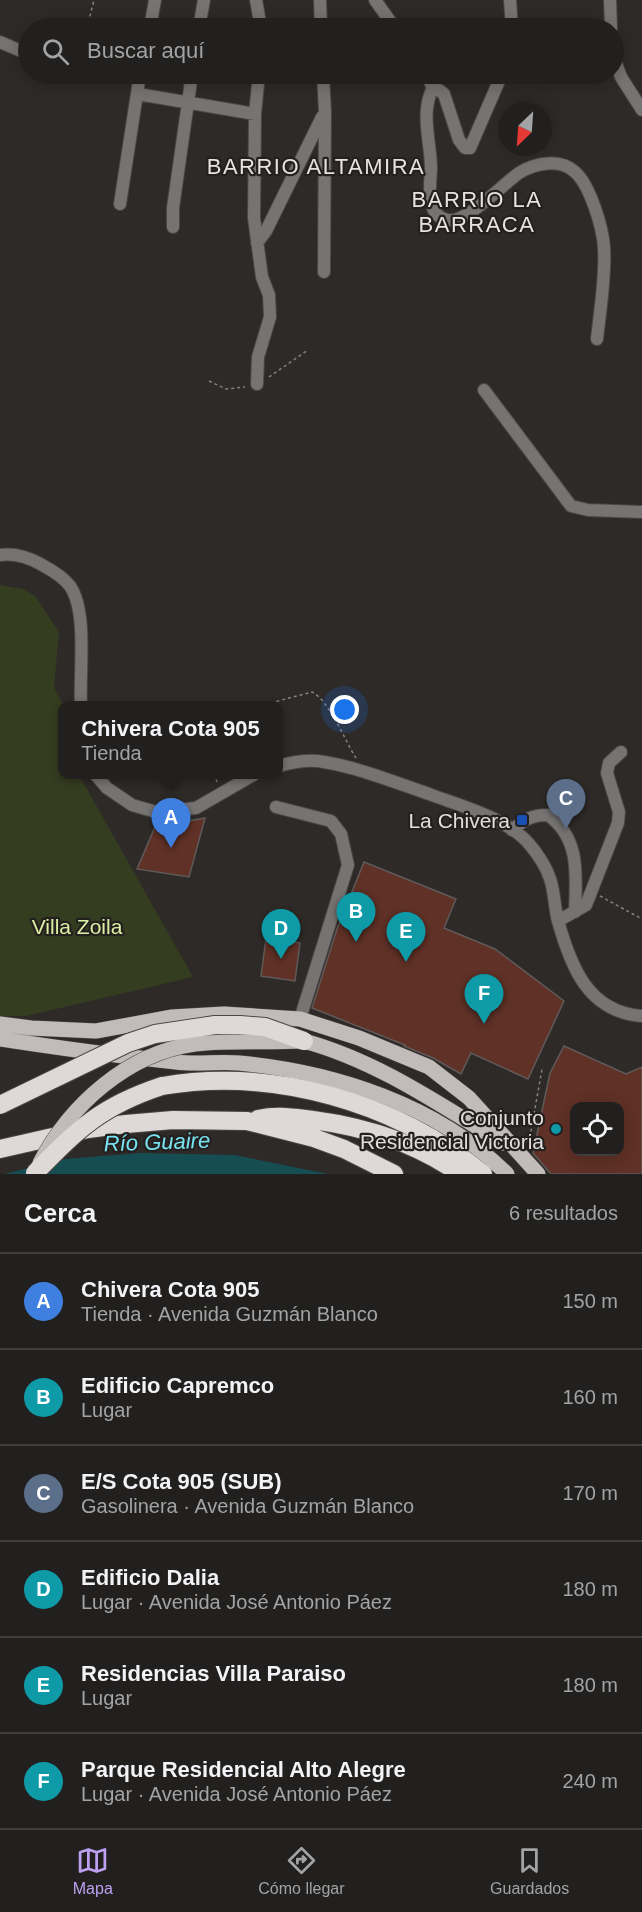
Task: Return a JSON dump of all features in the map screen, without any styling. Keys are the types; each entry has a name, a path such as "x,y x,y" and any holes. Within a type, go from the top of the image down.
{"highway":[{"path":"0,1105 128,1043 154,1034 214,1025 240,1024 265,1027 304,1041"},
{"path":"34,1174 70,1137 101,1112 123,1100 162,1086 207,1081 254,1082 329,1096 390,1117 425,1134 464,1158 483,1174"},
{"path":"247,1121 285,1116 348,1125 398,1141 460,1174"},
{"path":"0,1149 88,1129 126,1124 173,1120 247,1121 315,1138 344,1149 394,1174"}],"main road":[{"path":"0,1024 96,1031 172,1017 224,1014 300,1019 359,1038 429,1067 469,1098 538,1174"},
{"path":"249,1015 225,1021 219,1028 216,1037 218,1047 232,1060 360,1087 427,1117 469,1143 507,1174"},
{"path":"0,1038 179,1063 249,1064"},
{"path":"34,1174 47,1149 75,1114 94,1094 132,1065 151,1055 173,1048 216,1042 304,1041 328,1048 374,1066 426,1095 522,1155"}],"street":[{"path":"152,18 155,0"},
{"path":"201,18 204,0"},
{"path":"256,0 259,18"},
{"path":"320,0 321,18"},
{"path":"375,0 388,18"},
{"path":"510,0 511,18"},
{"path":"610,0 611,18"},
{"path":"0,42 18,50"},
{"path":"624,82 642,110"},
{"path":"120,204 139,84"},
{"path":"173,227 190,84"},
{"path":"257,384 258,357 270,317 269,295 262,277 254,218 255,114 258,84"},
{"path":"324,84 324,272"},
{"path":"431,84 435,90"},
{"path":"498,84 470,148 465,148 459,140 444,94 440,90 431,92 428,99 427,136 431,164 430,202 438,214 447,220 460,219 520,172 544,163 561,165 574,171 584,184 599,219 604,249 597,339"},
{"path":"138,94 255,114"},
{"path":"257,243 266,231 325,112"},
{"path":"484,390 571,506 588,510 642,512"},
{"path":"0,555 10,554 32,559 53,571 70,586 79,609 81,701"},
{"path":"558,921 586,905 618,823 619,812 607,773 609,763 621,752"},
{"path":"283,765 293,762 322,761 365,771 486,815 512,830 530,844 549,876 558,921 582,984 601,1004 627,1014 642,1016"},
{"path":"99,779 107,788 132,806 156,812 196,807 246,779"},
{"path":"276,807 331,820 341,834 348,865 300,1019"},
{"path":"512,830 525,818 540,815 548,815 559,825 568,840 576,864 575,912"}],"path":[{"path":"90,18 94,0"},
{"path":"275,701 312,692 317,694 331,713 347,745 365,771"},
{"path":"592,891 642,919"},
{"path":"522,1155 531,1131 542,1069"}],"green space":[{"name":"Villa Zoila","path":"0,585 23,589 35,596 59,632 54,687 61,701 58,701 58,779 81,779 193,977 26,1016 0,1016"}],"water":[{"path":"140,1153 235,1155 328,1174 4,1174 65,1159"}],"building":[{"path":"205,818 189,877 137,869 155,827"},
{"path":"364,862 456,899 444,928 495,949 564,1001 528,1079 471,1053 461,1074 405,1045 312,1008 337,929"},
{"path":"266,938 300,943 295,981 261,976"},
{"name":"Conjunto Residencial Victoria","path":"564,1046 626,1074 642,1067 642,1174 551,1174 533,1153 550,1073"}],"place":[{"name":"La Chivera","path":"522,820"},
{"name":"E/S Cota 905 (SUB)","path":"566,829"},
{"name":"Chivera Cota 905","path":"171,848"},
{"name":"Edificio Capremco","path":"356,942"},
{"name":"Edificio Dalia","path":"281,959"},
{"name":"Residencias Villa Paraiso","path":"406,962"},
{"name":"Parque Residencial Alto Alegre","path":"484,1024"},
{"name":"Conjunto Residencial Victoria","path":"556,1129"}],"district":[{"name":"BARRIO ALTAMIRA","path":"316,166"},
{"name":"BARRIO LA BARRACA","path":"477,212"}],"water label":[{"name":"Río Guaire","path":"157,1142"}]}
